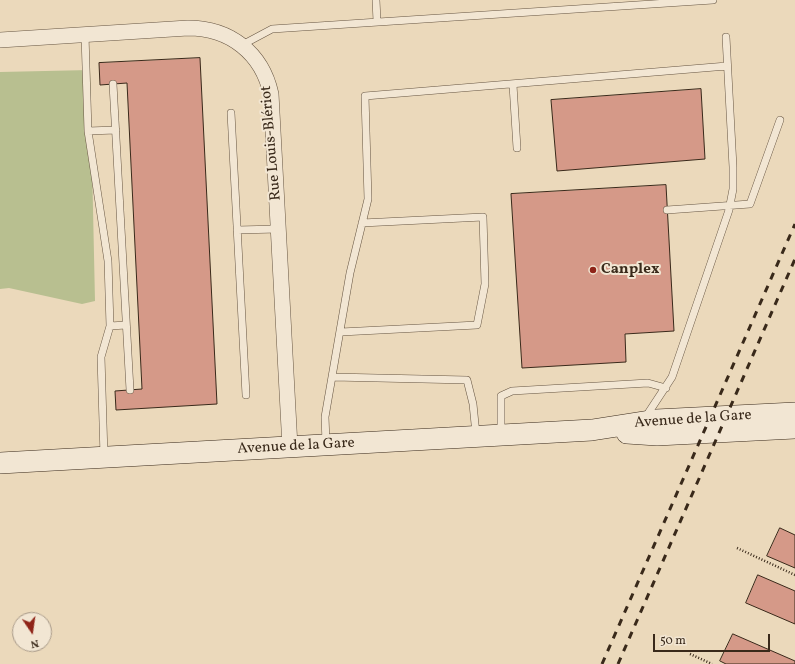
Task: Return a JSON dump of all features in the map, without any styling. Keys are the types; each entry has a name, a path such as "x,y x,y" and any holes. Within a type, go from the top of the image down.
{"street":[{"name":"Rue Louis-Blériot","path":"0,40 196,28 221,33 242,45 261,67 271,94 290,447"},
{"name":"Avenue de la Gare","path":"646,428 795,412"},
{"name":"Avenue de la Gare","path":"0,464 592,430 646,428 795,428"}],"lane":[{"path":"376,0 377,21"},
{"path":"242,45 272,29 713,0"},
{"path":"85,35 88,131 108,261 110,326 101,357 104,458"},
{"path":"646,428 649,412 672,377 727,220 730,206 733,178 726,36"},
{"path":"326,445 325,417 341,332 350,273 368,198 365,96 513,85 727,66"},
{"path":"113,84 130,390"},
{"path":"513,85 517,148"},
{"path":"231,114 246,395"},
{"path":"667,210 750,204 780,120"},
{"path":"88,131 116,130"},
{"path":"341,332 477,326 485,284 483,217 362,223"},
{"path":"237,230 278,229"},
{"path":"110,326 126,325"},
{"path":"333,376 467,380 473,404 476,437"},
{"path":"501,435 501,396 512,391 648,383 666,388"}],"path":[{"path":"737,548 795,574"},
{"path":"690,654 712,664"}],"green space":[{"path":"90,70 95,301 82,304 9,288 0,289 0,72"}],"building":[{"path":"200,58 217,404 116,410 115,391 142,389 127,83 100,85 99,63"},
{"path":"701,89 705,159 557,171 551,100"},
{"name":"Canplex","path":"666,185 674,331 625,334 626,362 522,368 511,194"},
{"path":"780,528 795,535 795,568 767,556"},
{"path":"758,575 795,591 795,624 746,603"},
{"path":"733,634 795,661 795,664 726,664 720,661"}],"railway":[{"path":"602,664 795,224"},
{"path":"618,664 795,259"}],"place":[{"name":"Canplex","path":"593,270"}]}
